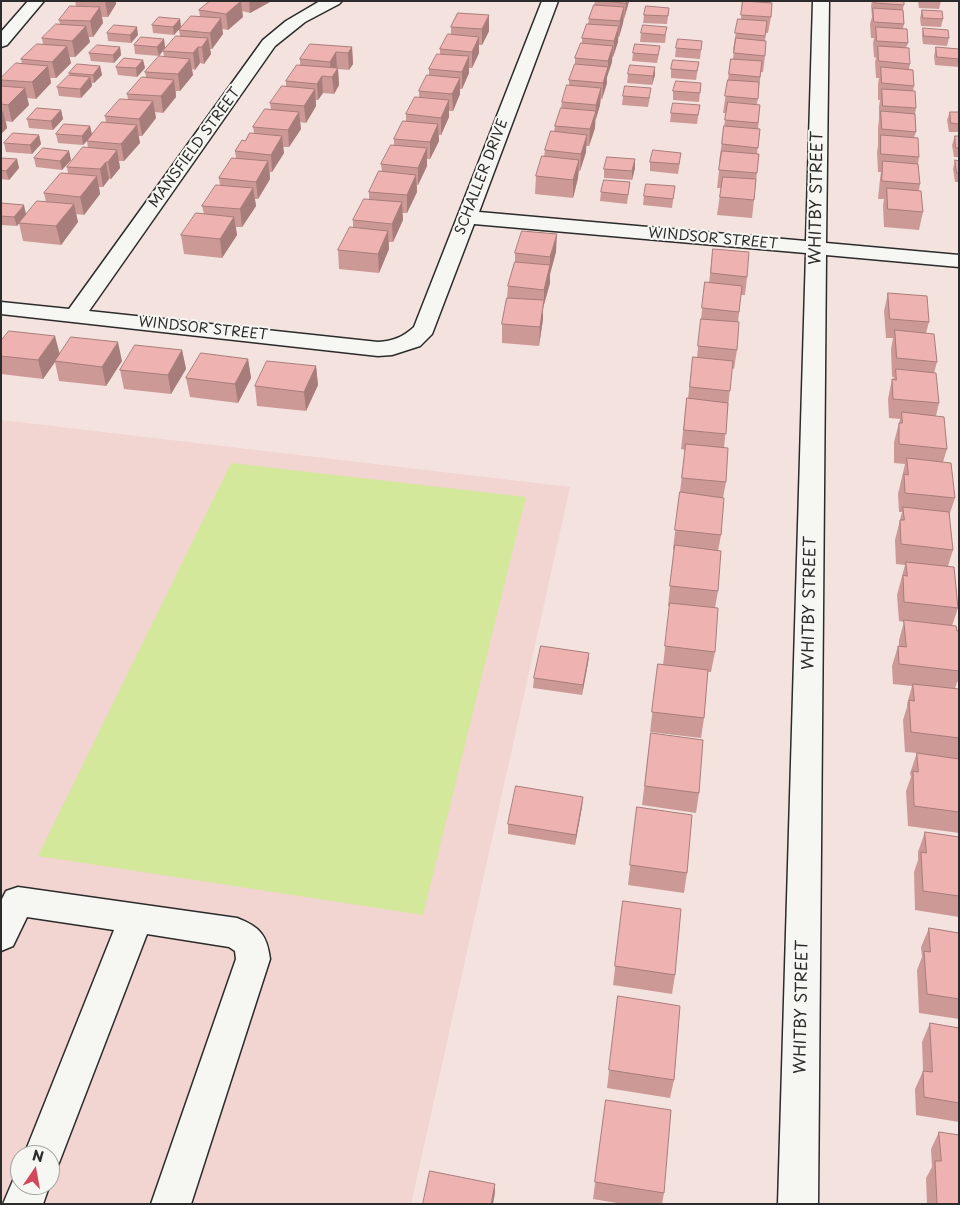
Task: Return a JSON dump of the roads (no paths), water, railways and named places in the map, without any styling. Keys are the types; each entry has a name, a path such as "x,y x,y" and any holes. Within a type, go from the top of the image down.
{"street":[{"path":"1,42 36,1"},
{"name":"MANSFIELD STREET","path":"75,315 270,43 280,32 299,18 334,1"},
{"name":"SCHALLER DRIVE","path":"403,345 419,335 424,329 550,1"},
{"name":"WHITBY STREET","path":"798,1204 821,1"},
{"name":"WINDSOR STREET","path":"466,217 959,260"},
{"name":"WINDSOR STREET","path":"1,308 378,349 403,345"},
{"path":"1,936 18,901 237,933 251,944 253,959 170,1204"},
{"path":"47,1145 136,918"}]}
